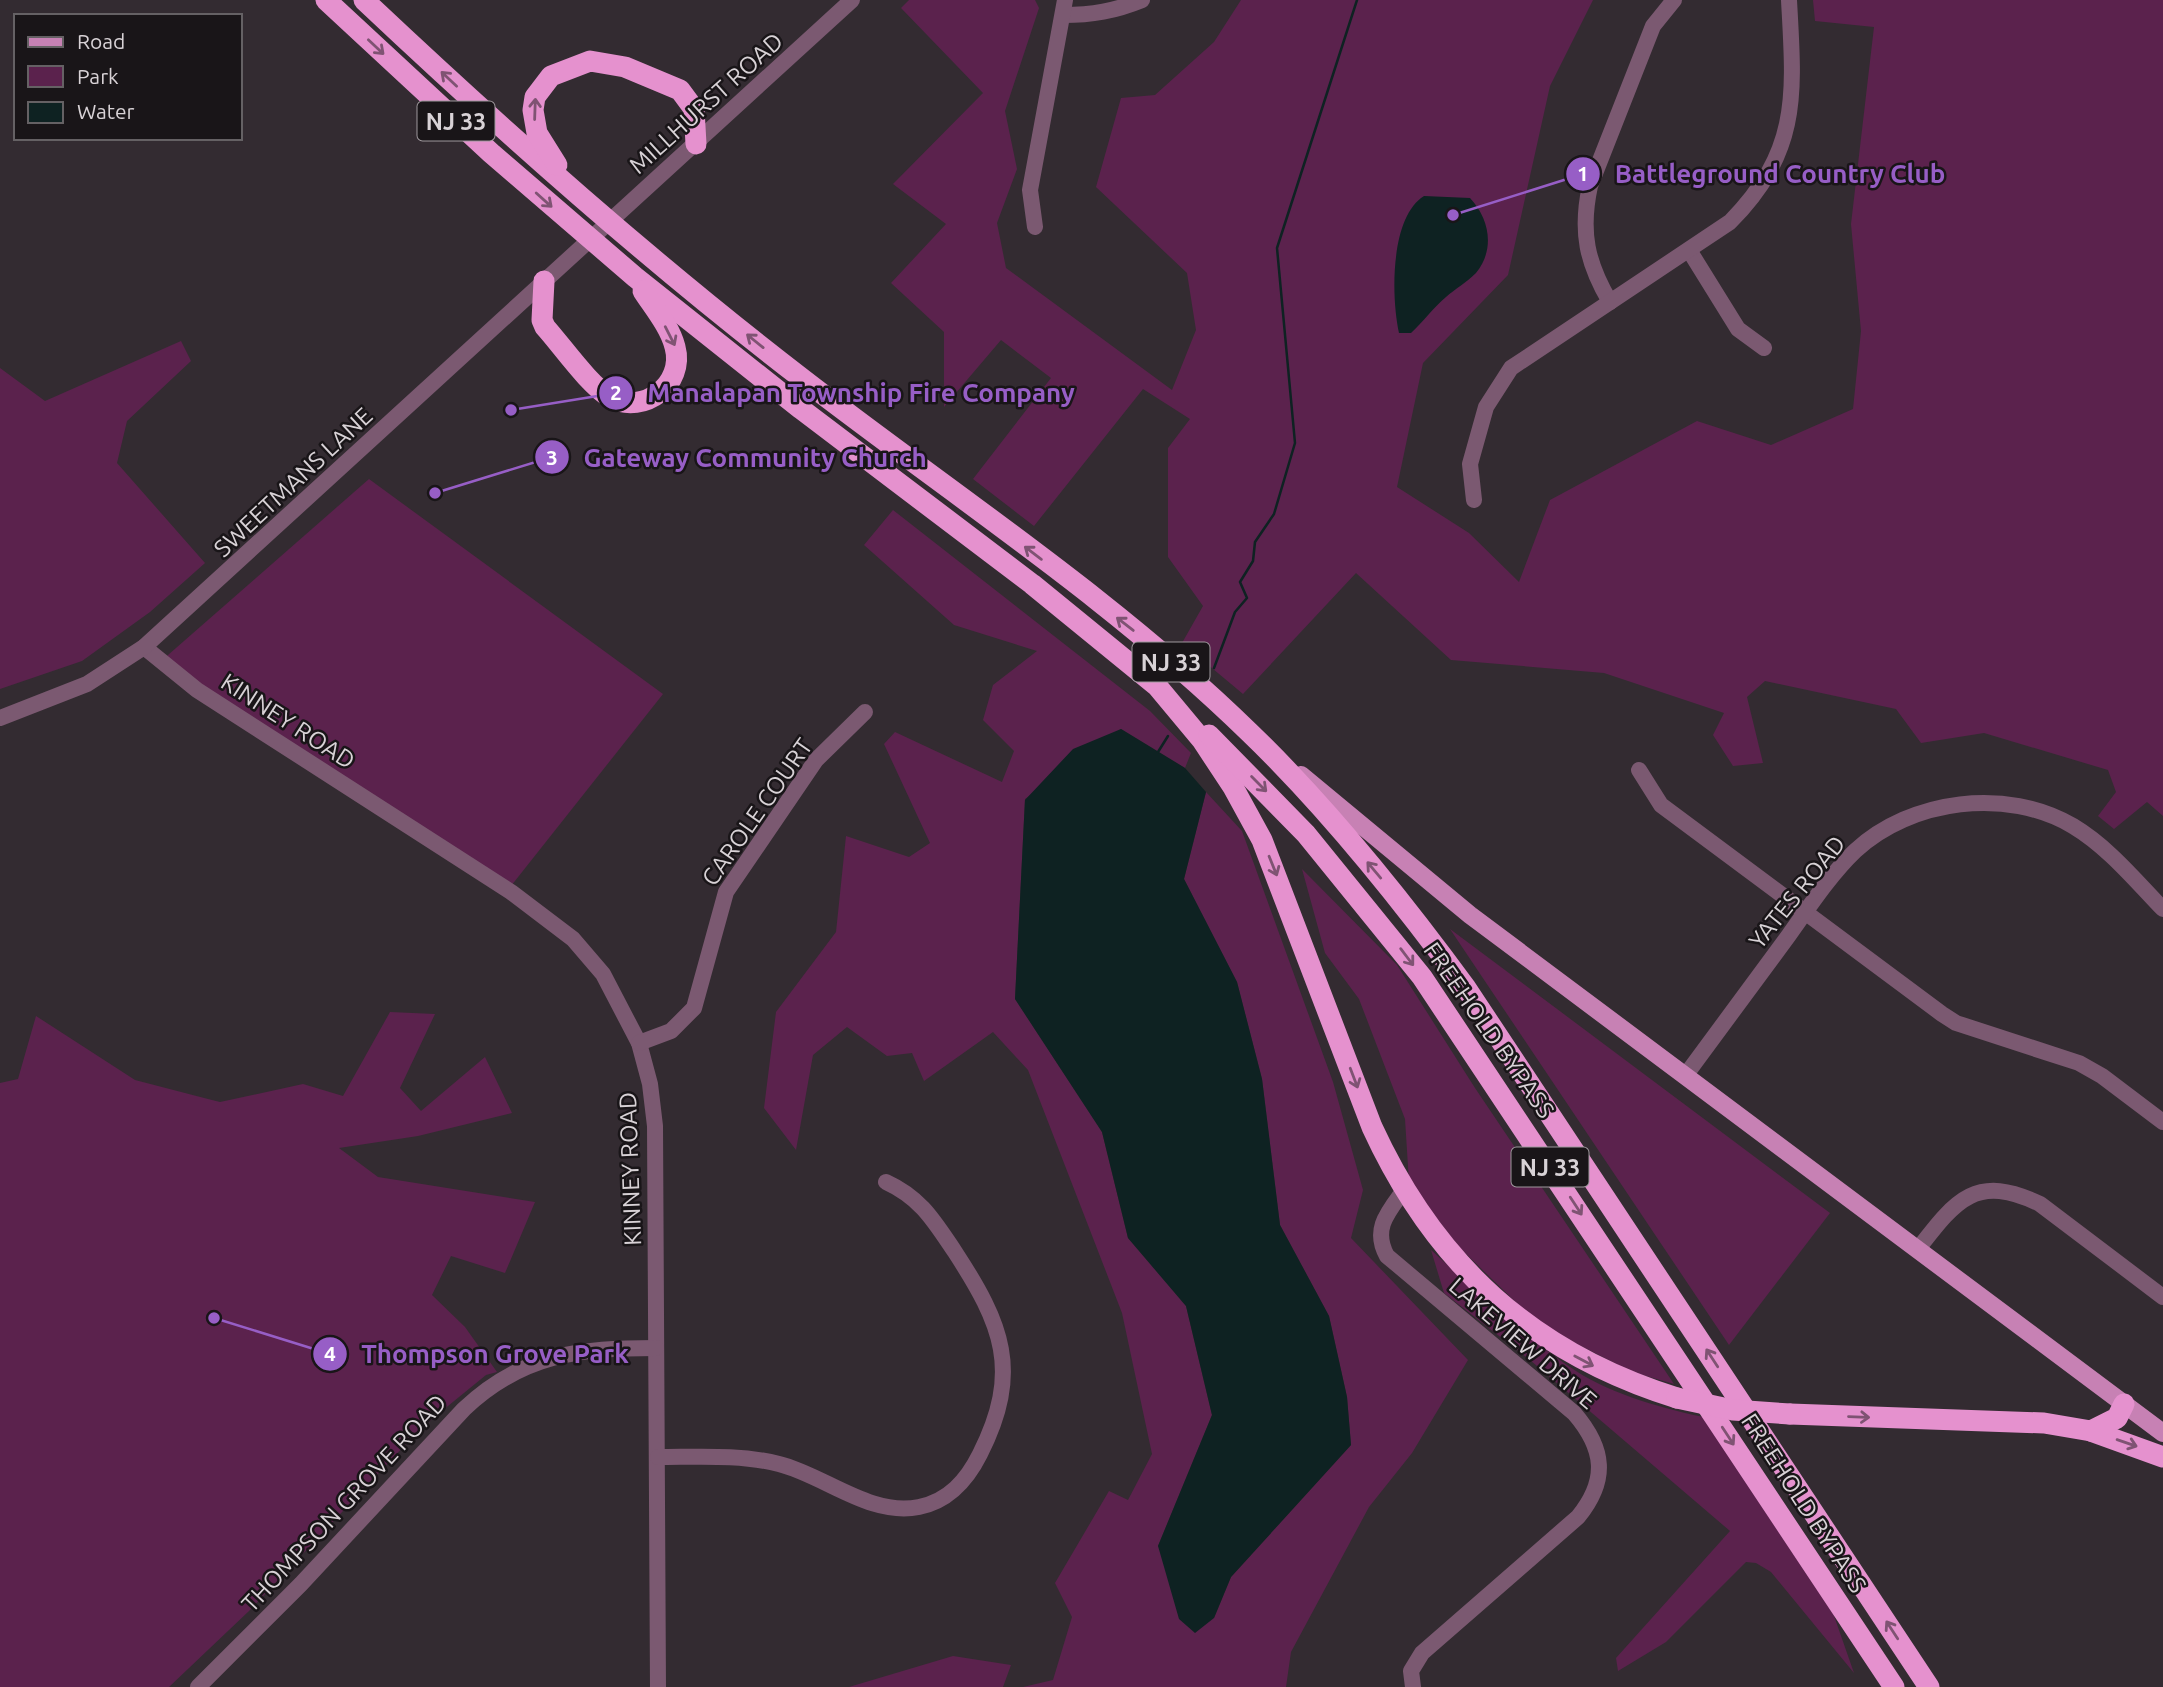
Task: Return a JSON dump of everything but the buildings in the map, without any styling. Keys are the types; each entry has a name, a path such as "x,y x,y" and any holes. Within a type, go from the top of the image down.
{"highway":[{"name":"NJ 33","path":"326,0 589,239 635,277 790,401 1032,584 1157,685"},
{"name":"NJ 33","path":"364,0 609,222 794,373 1144,638 1251,733"},
{"path":"573,190 540,141 533,110 535,97 544,83 571,66 590,61 609,63 680,90 694,109 695,144"},
{"path":"544,281 542,320 545,327 599,388 614,399 633,403 649,400 665,389 674,375 677,358 676,347 667,329 635,277"},
{"path":"1157,685 1202,740 1233,787 1262,840 1372,1127 1404,1189 1458,1263 1518,1319 1584,1361 1622,1379 1677,1398 1733,1410 2045,1423 2091,1431 2163,1457"},
{"name":"FREEHOLD BYPASS","path":"1157,685 1306,834 1422,977 1894,1687"},
{"name":"FREEHOLD BYPASS","path":"1251,733 1399,899 1466,988 1929,1687"},
{"path":"2091,1431 2117,1418 2124,1404"}],"main road":[{"path":"1251,733 1470,915 2163,1433"}],"street":[{"name":"MILLHURST ROAD","path":"589,239 852,0"},
{"path":"1035,227 1030,190 1064,7 1093,15 1121,9 1142,0"},
{"path":"1610,302 1592,271 1585,209 1590,186 1653,26 1674,0"},
{"path":"1474,500 1470,464 1486,407 1511,368 1731,222 1750,202 1777,158 1787,134 1794,87 1789,0"},
{"name":"SWEETMANS LANE","path":"0,718 86,684 144,647 589,239"},
{"path":"1689,250 1738,329 1765,348"},
{"name":"KINNEY ROAD","path":"144,647 219,705 438,844 556,924 603,974 639,1043 650,1084 655,1126 658,1687"},
{"name":"CAROLE COURT","path":"639,1043 671,1031 694,1008 726,892 816,760 865,712"},
{"path":"1639,770 1661,805 1956,1023 2079,1063 2102,1076 2163,1122"},
{"name":"YATES ROAD","path":"1685,1076 1805,912 1856,851 1895,824 1926,811 1965,803 2007,804 2042,813 2073,826 2115,858 2163,909"},
{"path":"658,1457 732,1457 768,1461 799,1470 891,1508 927,1505 949,1495 964,1480 985,1445 999,1406 1003,1368 999,1334 980,1291 925,1210 908,1194 886,1182"},
{"name":"LAKEVIEW DRIVE","path":"1404,1189 1382,1226 1379,1242 1387,1256 1574,1413 1588,1429 1598,1452 1600,1477 1591,1500 1578,1517 1422,1653 1411,1671 1413,1687"},
{"path":"1918,1249 1957,1202 1973,1192 1999,1190 2020,1194 2040,1204 2163,1297"},
{"name":"THOMPSON GROVE ROAD","path":"198,1687 310,1574 464,1409 490,1386 524,1367 558,1355 600,1348 656,1348"}],"green space":[{"path":"909,0 1035,0 1039,8 1005,111 1017,169 997,223 1006,268 1172,390 1196,330 1187,273 1096,187 1121,98 1155,95 1214,42 1241,0 1593,0 1550,86 1508,275 1423,363 1397,487 1469,533 1519,582 1550,500 1697,421 1771,445 1853,409 1861,331 1851,224 1874,27 1815,21 1813,0 2163,0 2163,816 2147,802 2114,829 2098,816 2116,792 2108,770 1984,733 1921,743 1896,709 1765,681 1747,697 1763,763 1733,766 1713,735 1724,713 1604,673 1451,660 1356,573 1243,694 1182,643 1203,606 1168,557 1168,448 1190,419 1143,389 1034,526 973,479 1051,378 1001,340 944,407 944,332 891,283 946,224 893,184 983,93 901,8"},
{"path":"181,341 191,361 127,421 117,463 205,563 150,612 82,661 0,689 0,368 45,401"},
{"path":"369,479 663,694 507,891 160,662"},
{"path":"893,510 1150,711 1191,753 1185,768 1121,729 1025,799 1015,999 1102,1132 1128,1238 1186,1306 1212,1415 1158,1546 1214,1618 1231,1577 1351,1445 1347,1397 1329,1316 1280,1225 1262,1079 1237,982 1184,879 1206,792 1242,831 1333,1082 1363,1190 1351,1238 1468,1360 1412,1453 1369,1507 1291,1652 1286,1687 1023,1687 1053,1680 1072,1617 1055,1583 1109,1491 1128,1500 1152,1454 1122,1313 1028,1070 993,1032 924,1081 912,1053 887,1056 847,1027 813,1055 796,1150 764,1108 776,1012 836,932 846,836 909,857 930,843 884,744 895,732 1002,782 1014,751 983,720 993,685 1037,651 954,625 864,545"},
{"path":"1302,869 1397,965 1475,1088 1674,1384 1632,1372 1538,1324 1459,1247 1409,1182 1405,1119 1359,999 1325,953"},
{"path":"1450,929 1830,1213 1729,1345"},
{"path":"390,1012 435,1014 400,1088 421,1111 485,1057 512,1113 418,1136 339,1148 378,1177 535,1202 505,1273 451,1256 432,1295 465,1327 497,1372 486,1375 421,1428 249,1611 169,1687 0,1687 0,1083 18,1079 36,1016 135,1080 220,1102 303,1084 343,1096"},
{"path":"1431,1250 1519,1329 1576,1371 1606,1387 1640,1400 1708,1418 1833,1613 1854,1673 1771,1572 1756,1563 1746,1562 1666,1642 1618,1671 1616,1658 1730,1531 1530,1360 1444,1293"},
{"path":"953,1656 1011,1665 1003,1687 849,1687"}],"water":[{"path":"1424,196 1470,198 1486,225 1488,245 1486,255 1476,273 1441,301 1411,333 1399,333 1394,279 1399,239 1413,206"},
{"path":"1121,729 1185,768 1206,792 1184,879 1237,982 1262,1079 1280,1225 1329,1316 1347,1397 1351,1445 1231,1577 1214,1618 1195,1633 1179,1619 1158,1546 1212,1415 1186,1306 1128,1238 1102,1132 1015,999 1025,800 1073,749"}],"waterway":[{"path":"1214,668 1235,612 1247,598 1240,582 1253,561 1255,542 1274,514 1295,443 1277,248 1357,0"},
{"path":"1158,752 1168,736"}],"place":[{"name":"Battleground Country Club","path":"1453,215"},
{"name":"Manalapan Township Fire Company","path":"511,410"},
{"name":"Gateway Community Church","path":"435,493"},
{"name":"Thompson Grove Park","path":"214,1318"}]}
